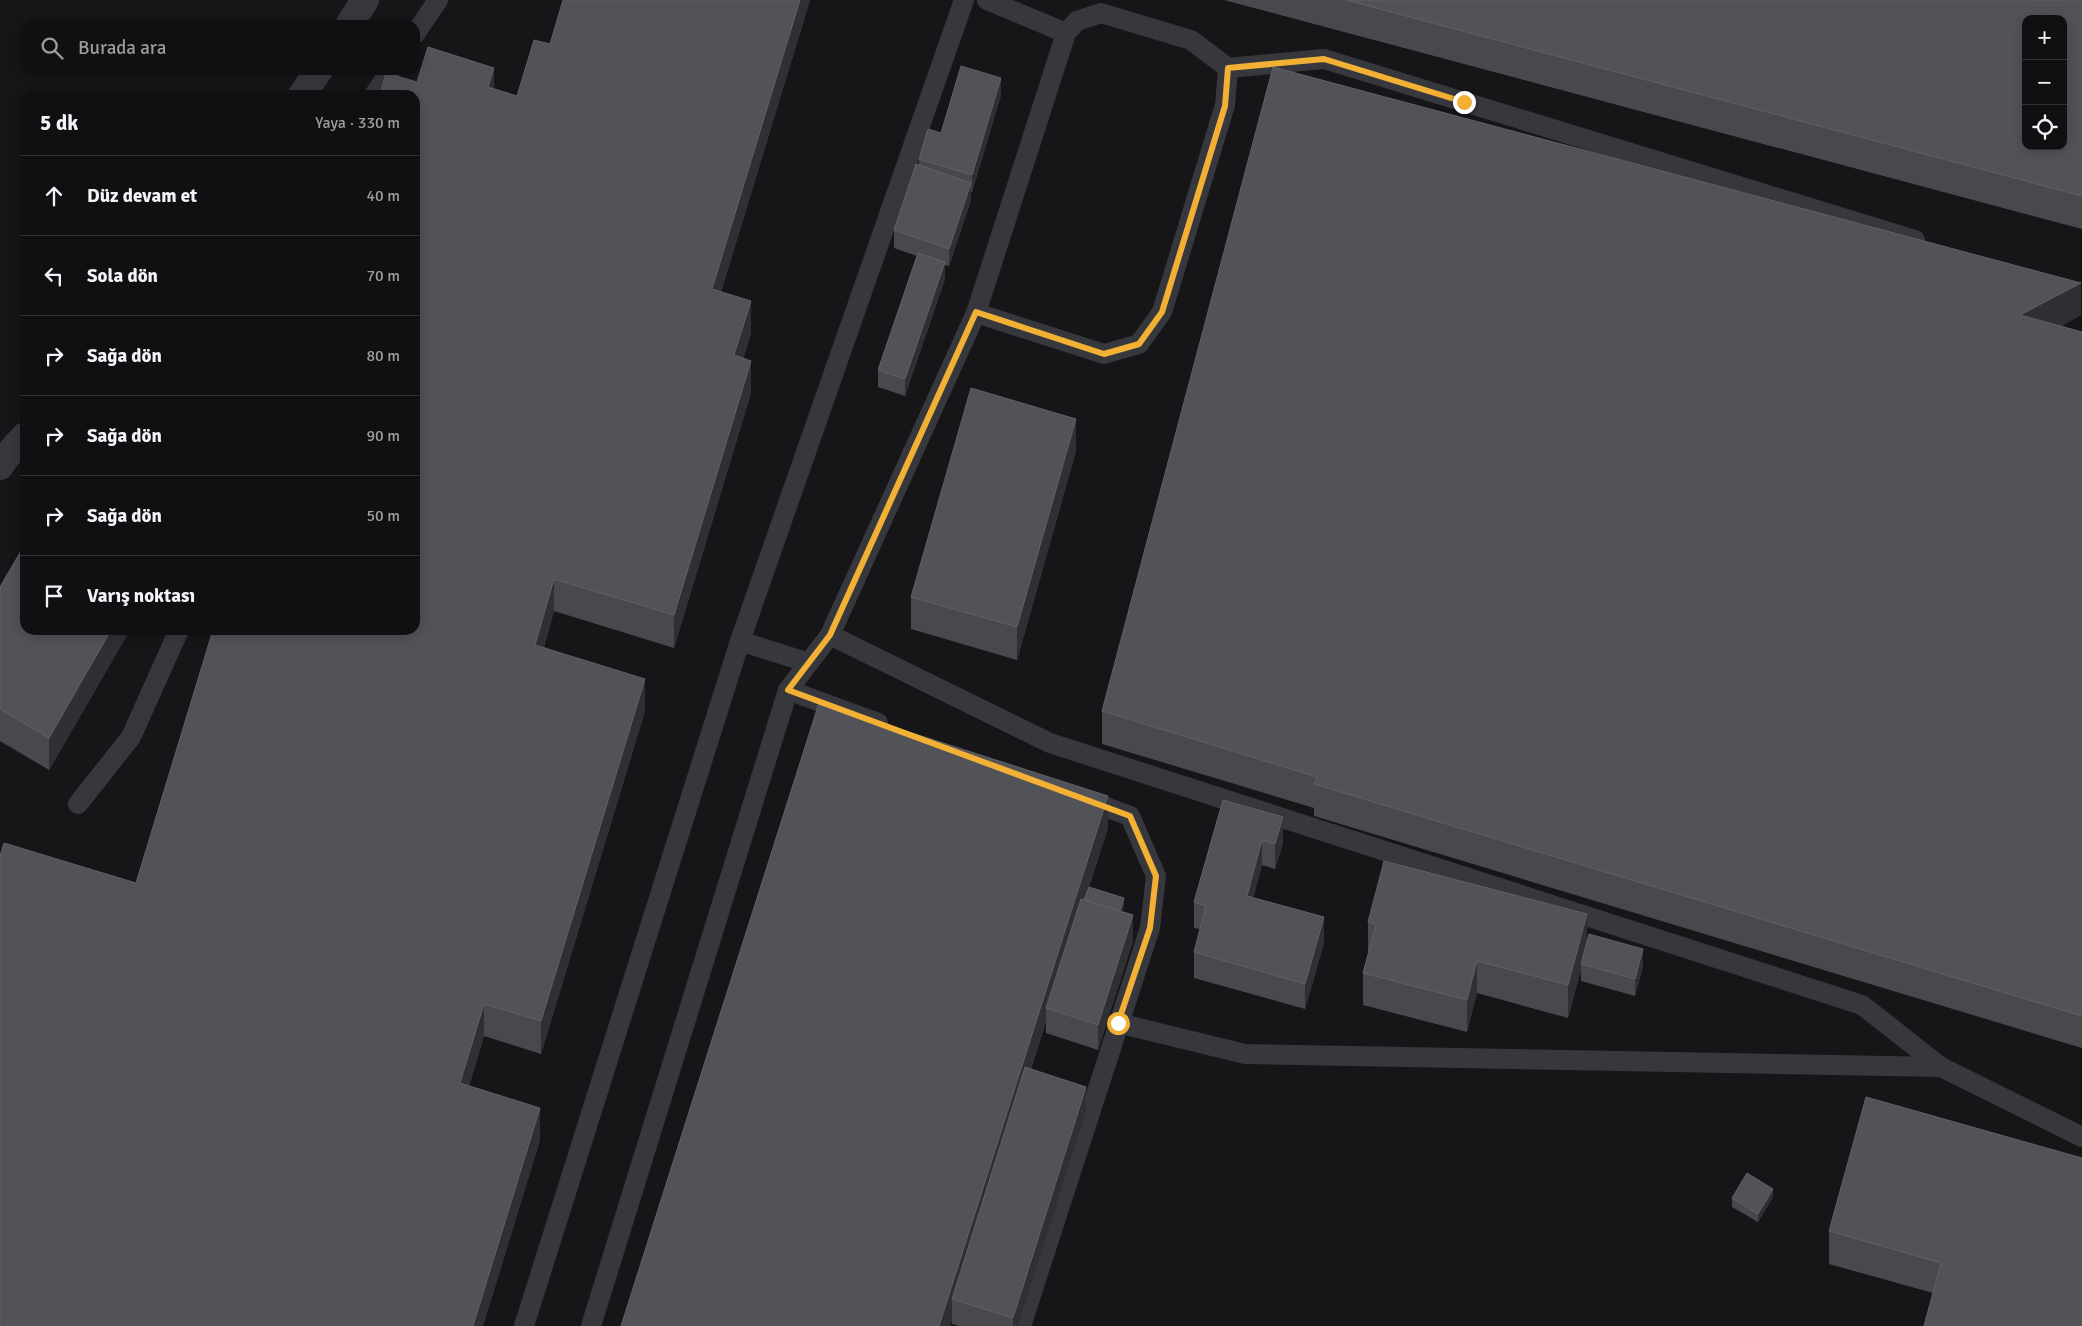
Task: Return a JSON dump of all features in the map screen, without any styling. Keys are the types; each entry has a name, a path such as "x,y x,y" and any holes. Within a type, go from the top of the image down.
{"street":[{"path":"352,20 365,0"},
{"path":"305,90 316,75"},
{"path":"0,466 20,442"}],"lane":[{"path":"420,27 438,0"},
{"path":"524,1326 740,641 964,0"},
{"path":"987,0 1066,33"},
{"path":"591,1326 788,690 830,635 976,312 1066,33 1076,21 1101,13 1191,40 1228,68 1324,59 1936,246"},
{"path":"976,312 1104,354 1139,344 1162,312 1225,106 1228,68"},
{"path":"377,90 388,75"},
{"path":"78,804 131,737 177,635"},
{"path":"830,635 1050,743 1862,1005 1942,1067 2082,1137"},
{"path":"740,641 809,663"},
{"path":"788,690 899,731"},
{"path":"1021,1326 1150,928 1156,876 1130,816 1066,792"},
{"path":"1118,1023 1245,1054 1942,1067"}],"building":[{"path":"563,0 800,0 712,289 751,301 734,355 751,361 674,615 554,579 535,645 645,679 541,1021 484,1004 460,1083 540,1108 473,1326 0,1326 0,856 4,843 136,883 211,635 420,635 420,90 381,90 385,75 393,75 417,82 428,47 494,68 488,87 517,96 534,40 550,44"},
{"path":"1346,0 2082,0 2082,196"},
{"path":"961,66 1001,78 972,175 919,159 928,129 941,133"},
{"path":"1273,67 2081,283 2020,315 2082,332 2082,1016 1314,784 1317,777 1102,711"},
{"path":"916,164 971,183 949,249 894,230"},
{"path":"918,253 945,262 905,379 878,370"},
{"path":"971,388 1076,419 1017,627 911,597"},
{"path":"20,553 20,635 108,635 49,738 0,709 0,587"},
{"path":"819,703 1108,796 939,1326 621,1326"},
{"path":"1223,800 1283,817 1275,844 1262,840 1247,896 1324,917 1305,984 1194,952 1206,906 1194,902"},
{"path":"1384,861 1587,914 1568,985 1477,961 1467,1000 1363,973 1376,925 1368,922"},
{"path":"1089,887 1124,898 1120,911 1084,900"},
{"path":"1081,899 1133,915 1098,1025 1046,1008"},
{"path":"1589,934 1643,949 1635,979 1581,964"},
{"path":"1025,1067 1086,1087 1013,1318 952,1299"},
{"path":"1866,1097 2082,1158 2082,1326 1924,1326 1941,1263 1829,1231"},
{"path":"1747,1173 1773,1189 1758,1214 1732,1198"}],"route":[{"path":"1118,1023 1150,928 1156,876 1130,816 788,690 830,635 976,312 1104,354 1139,344 1162,312 1225,106 1228,68 1324,59 1464,102"}]}
